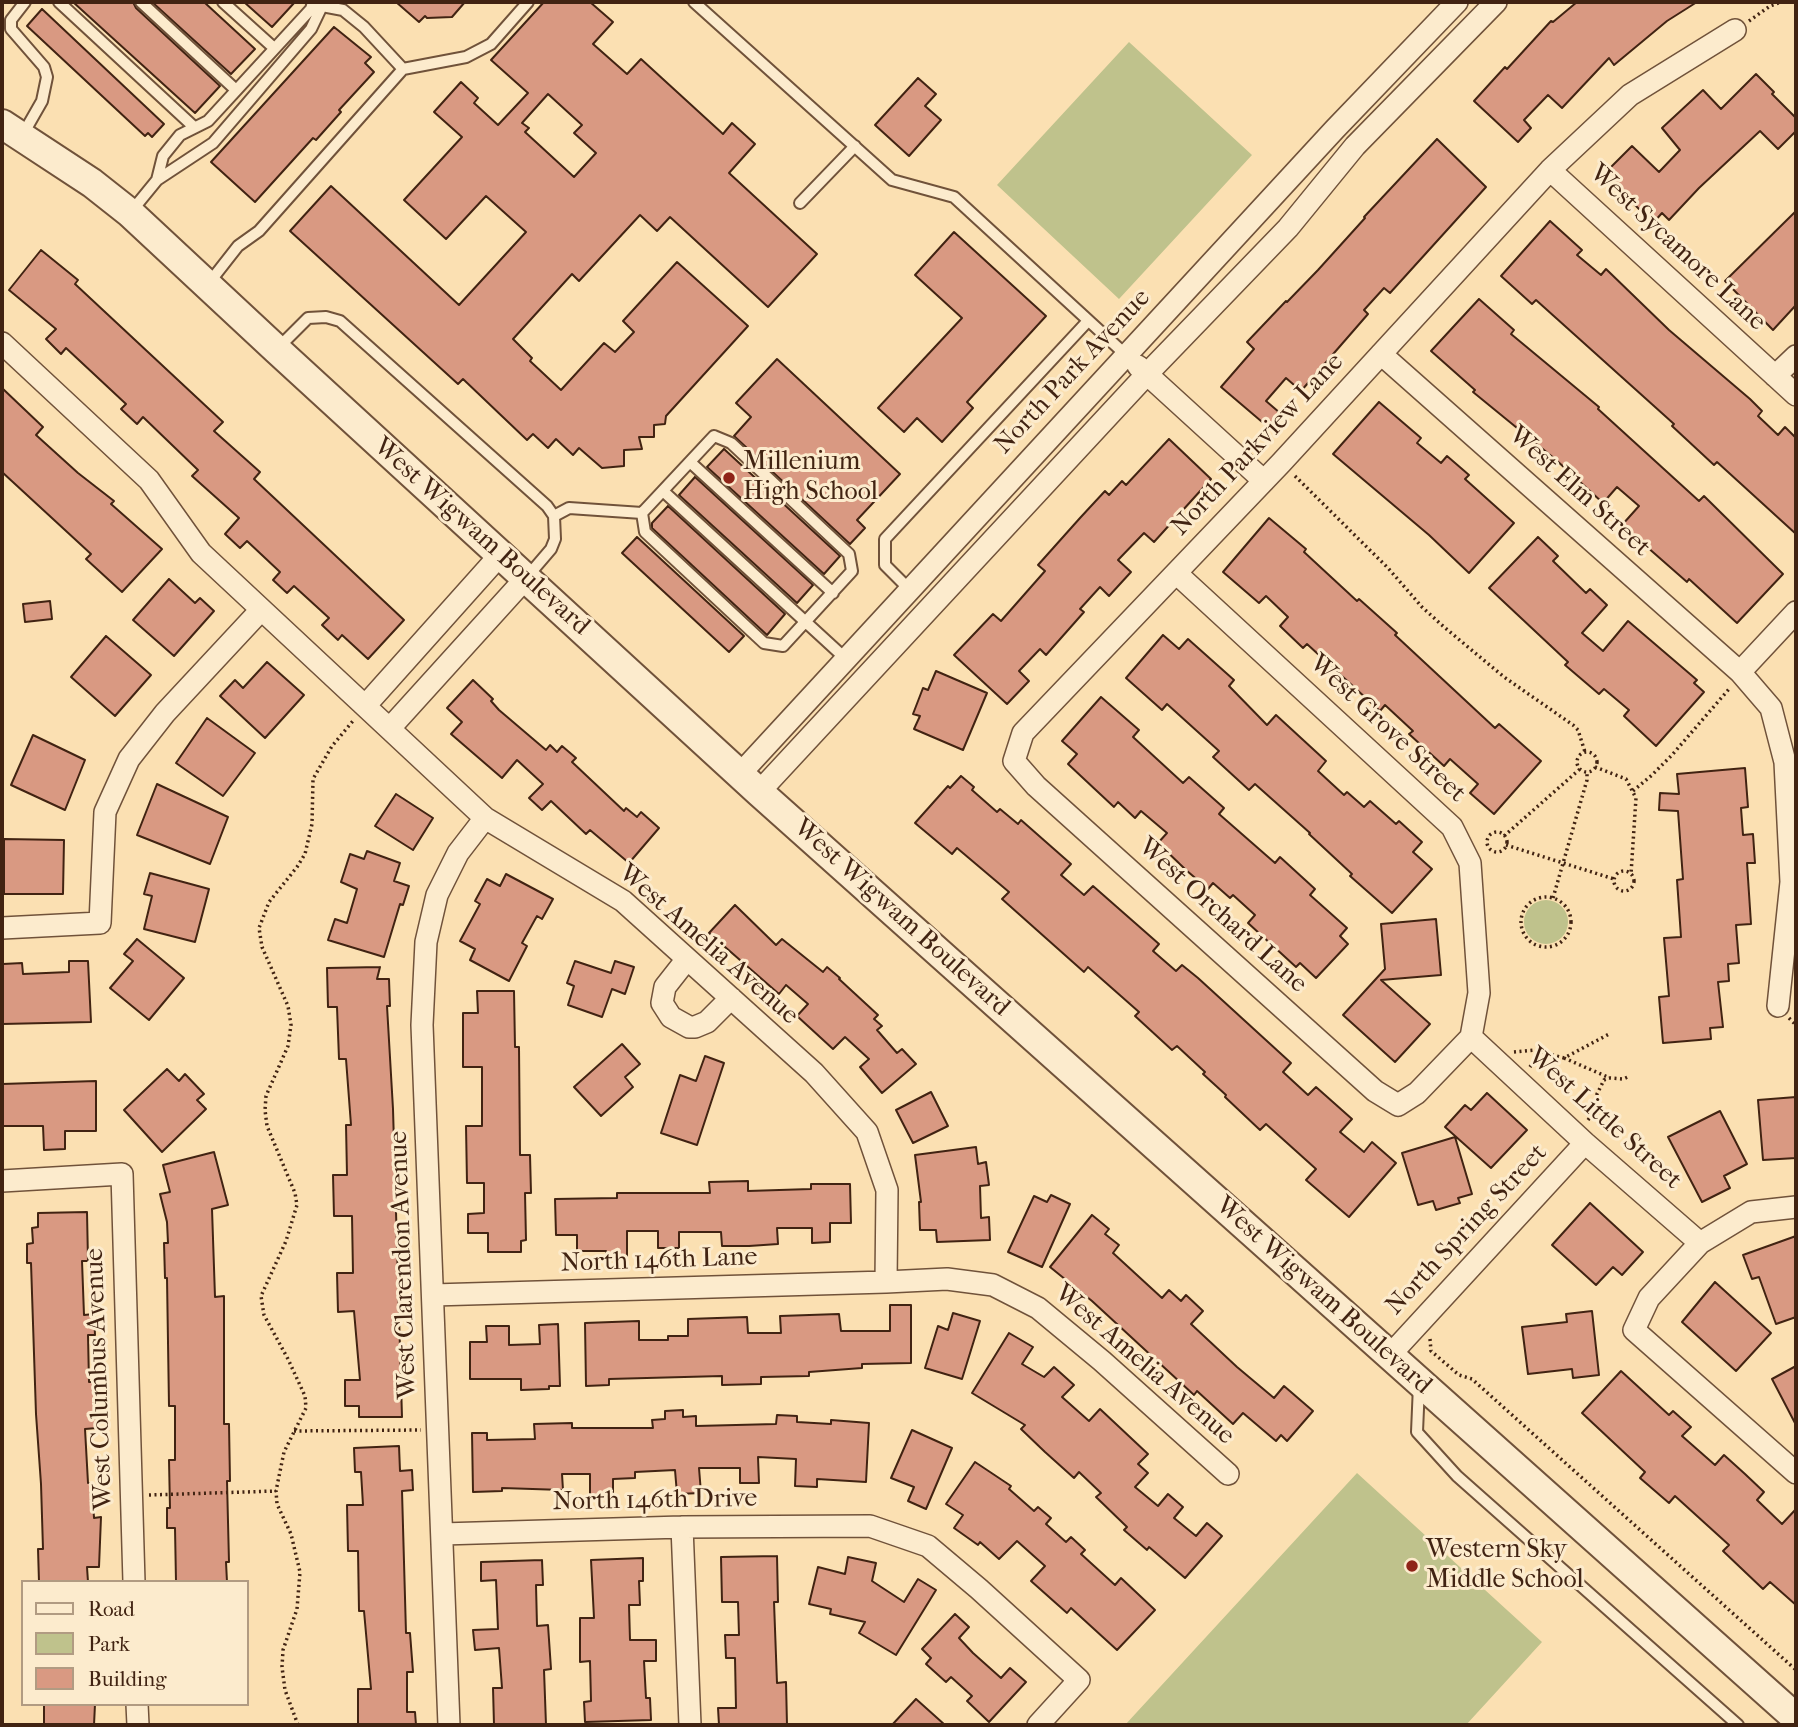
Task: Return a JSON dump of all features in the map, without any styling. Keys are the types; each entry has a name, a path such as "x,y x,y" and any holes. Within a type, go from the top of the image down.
{"street":[{"path":"750,783 1288,228 1355,146 1496,2"},
{"name":"North Park Avenue","path":"750,783 846,659 1449,4 1469,30"},
{"name":"North Parkview Lane","path":"1014,761 1023,733 1281,463 1550,170 1630,95 1735,30"},
{"name":"West Wigwam Boulevard","path":"12,130 92,183 130,213 206,286 750,783 1796,1718"},
{"name":"West Sycamore Lane","path":"1550,170 1796,395"},
{"name":"West Amelia Avenue","path":"2,342 149,480 201,554 485,818 623,901 814,1073 867,1132 887,1190 887,1282 947,1279 993,1284 1038,1308 1102,1361 1228,1474"},
{"name":"West Elm Street","path":"1381,354 1740,672 1771,708 1785,762 1791,882 1778,1006"},
{"path":"1126,355 1264,481"},
{"path":"1774,376 1796,356"},
{"path":"365,706 499,555"},
{"name":"West Grove Street","path":"1176,573 1452,827 1470,863 1479,993 1471,1037"},
{"path":"390,728 525,579"},
{"path":"2,928 100,923 105,812 129,759 164,713 260,611"},
{"path":"1740,672 1796,612"},
{"name":"West Orchard Lane","path":"1014,761 1035,786 1375,1091 1398,1105 1416,1093 1471,1037"},
{"name":"West Clarendon Avenue","path":"449,1725 422,1025 426,942 438,895 458,853 485,818"},
{"path":"687,958 665,987 662,1003 671,1017 689,1027 695,1027 707,1022 731,998"},
{"name":"West Little Street","path":"1471,1037 1700,1243"},
{"name":"North Spring Street","path":"1390,1355 1581,1138"},
{"name":"West Columbus Avenue","path":"2,1181 122,1174 134,1580"},
{"path":"1796,1207 1751,1212 1700,1243 1648,1298 1634,1330 1796,1473"},
{"name":"North 146th Lane","path":"433,1295 887,1282"},
{"name":"North 146th Drive","path":"442,1534 682,1527 870,1526 928,1546 1079,1680 1038,1725"},
{"path":"682,1527 690,1725"},
{"path":"137,1706 138,1725"}],"lane":[{"path":"12,130 41,100 47,77 44,67 11,29 11,20 25,2"},
{"path":"59,2 194,127"},
{"path":"141,2 236,90"},
{"path":"223,2 274,48"},
{"path":"206,286 238,246 259,231 402,69 466,57 491,44 528,2"},
{"path":"694,2 892,180 954,197 1126,355"},
{"path":"157,180 163,156 183,132 208,121 313,4"},
{"path":"313,4 343,9 364,27 402,69"},
{"path":"130,213 157,180 213,143 311,29 313,4"},
{"path":"800,203 855,146"},
{"path":"276,349 308,318 326,317 340,321 547,506 554,516 556,527 551,549 525,579"},
{"path":"910,590 885,565 885,539 1087,322"},
{"path":"714,436 731,443 849,555 852,571 783,646 764,643 645,532 642,513 714,436"},
{"path":"690,461 833,593"},
{"path":"663,491 846,659"},
{"path":"554,516 569,508 642,513"},
{"path":"1419,1383 1417,1432 1457,1476 1738,1725"}],"path":[{"path":"1735,30 1770,6 1781,2"},
{"path":"1281,463 1444,627 1493,670 1573,725 1578,730 1585,752"},
{"path":"1633,791 1692,733 1729,690 1740,672"},
{"path":"298,1725 285,1690 282,1667 283,1650 297,1609 300,1572 291,1534 277,1504 276,1491 284,1452 306,1408 305,1396 264,1315 261,1296 286,1241 297,1205 295,1193 267,1126 265,1110 266,1096 288,1046 291,1025 288,1006 262,947 259,928 269,902 298,867 305,854 312,824 313,779 332,746 365,706"},
{"path":"1580,769 1577,758 1585,752 1591,752 1596,757 1595,766 1587,772"},
{"path":"1595,766 1626,779 1633,791 1636,808 1631,874 1634,883 1628,890 1619,890 1614,879"},
{"path":"1580,769 1587,772"},
{"path":"1504,836 1580,769"},
{"path":"1553,898 1587,772"},
{"path":"1499,833 1504,836 1506,845 1496,852 1487,844 1488,838 1499,833"},
{"path":"1506,845 1614,879"},
{"path":"1614,879 1622,871 1631,874"},
{"path":"1542,897 1553,898 1569,911 1570,928 1567,935 1554,945 1538,945 1526,935 1522,919 1524,912 1534,900 1542,897"},
{"path":"1564,1058 1611,1034"},
{"path":"1541,1051 1530,1067 1514,1052 1541,1051 1610,1077 1623,1079 1630,1076"},
{"path":"1581,1138 1595,1111 1599,1086 1610,1077"},
{"path":"1432,1331 1431,1351 1459,1375 1472,1379 1796,1670"},
{"path":"294,1431 438,1429"},
{"path":"131,1495 276,1491"}],"green space":[{"path":"1129,42 1252,155 1119,299 997,185"},
{"path":"1546,900 1561,907 1568,922 1561,937 1546,944 1531,937 1524,922 1531,907"},
{"path":"1357,1473 1542,1642 1466,1725 1125,1725"}],"building":[{"path":"73,2 133,2 136,8 220,86 195,113"},
{"path":"152,2 204,2 255,49 231,74"},
{"path":"244,2 295,2 272,27"},
{"path":"396,2 465,2 452,17 425,16 419,22"},
{"path":"544,2 590,2 613,22 593,44 627,74 641,59 723,134 732,123 755,144 729,173 817,254 768,307 670,217 657,231 640,215 579,281 572,274 513,339 532,358 530,361 561,390 604,343 615,352 634,332 623,321 677,262 748,326 666,416 665,424 654,425 654,437 639,437 642,449 624,450 624,466 602,468 579,448 573,455 556,439 548,448 533,434 527,440 463,379 458,384 290,231 331,186 459,305 526,232 486,196 446,239 404,200 462,137 434,112 461,82 478,98 474,103 498,125 528,93 491,60","holes":["548,94 582,125 574,133 596,153 574,177 525,132 529,128 522,123"]},
{"path":"1577,2 1697,2 1667,21 1614,65 1609,58 1562,108 1548,95 1524,120 1531,128 1518,142 1474,101 1551,21"},
{"path":"42,9 164,124 152,137 148,133 145,136 27,26"},
{"path":"334,27 371,57 365,63 374,72 316,140 313,138 255,202 211,162"},
{"path":"1756,74 1796,118 1796,131 1778,149 1760,131 1669,220 1662,213 1653,223 1604,174 1632,146 1659,172 1680,150 1662,128 1703,90 1721,109"},
{"path":"918,78 936,94 925,106 941,120 909,156 875,125"},
{"path":"1437,139 1486,187 1390,293 1384,288 1364,310 1368,314 1301,391 1286,378 1266,401 1280,413 1268,427 1221,387 1254,349 1247,342 1318,270"},
{"path":"1796,211 1796,305 1773,330 1725,281"},
{"path":"1550,221 1582,250 1577,255 1601,275 1606,269 1669,330 1750,399 1762,411 1758,416 1778,435 1785,427 1796,438 1796,534 1717,462 1714,465 1672,426 1674,424 1536,300 1532,304 1501,276"},
{"path":"954,232 1046,316 967,402 973,408 942,442 917,418 904,432 878,408 962,318 915,275"},
{"path":"41,250 78,280 75,284 223,422 214,431 260,472 254,479 404,620 368,659 342,635 338,640 322,625 329,618 294,586 287,593 273,580 280,572 247,541 240,548 225,534 239,518 192,476 198,470 143,417 137,424 121,409 126,404 66,348 61,354 46,339 56,329 9,290"},
{"path":"1479,299 1514,330 1511,334 1599,407 1598,409 1699,501 1704,496 1783,574 1737,623 1689,579 1687,582 1622,525 1639,506 1617,487 1603,503 1555,459 1473,392 1475,390 1431,351"},
{"path":"777,359 900,474 857,520 865,528 850,544 734,436 751,417 736,403"},
{"path":"2,388 43,427 36,435 114,501 111,504 162,549 122,592 86,559 91,554 2,472"},
{"path":"1379,402 1421,438 1417,443 1441,463 1447,456 1469,475 1465,479 1514,523 1469,573 1429,535 1333,454"},
{"path":"1169,439 1211,479 1154,542 1144,533 1118,560 1131,572 1109,596 1100,587 1080,609 1084,612 1046,655 1040,649 1019,671 1029,681 1007,704 954,655 993,614 1001,621 1045,571 1038,565 1080,518 1105,491 1109,495 1122,481 1126,485"},
{"path":"724,449 840,556 824,574 707,467"},
{"path":"695,477 813,585 797,603 679,495"},
{"path":"668,506 785,614 767,635 652,528 652,523"},
{"path":"1269,518 1306,549 1304,552 1357,601 1359,599 1397,633 1395,635 1495,728 1499,724 1541,761 1494,814 1470,793 1478,784 1450,759 1444,766 1409,734 1413,731 1385,705 1380,711 1307,644 1303,648 1280,626 1288,617 1266,596 1259,603 1223,572"},
{"path":"637,537 744,636 729,652 622,553"},
{"path":"1538,537 1558,556 1553,561 1586,593 1590,589 1607,605 1582,633 1603,651 1628,621 1697,680 1694,683 1704,692 1656,746 1624,716 1629,710 1604,689 1599,694 1565,665 1568,662 1489,588"},
{"path":"169,579 195,603 200,598 214,611 174,656 133,620"},
{"path":"50,601 52,619 25,622 23,604"},
{"path":"1163,635 1179,649 1188,639 1234,680 1229,686 1267,725 1276,715 1326,761 1318,771 1344,795 1347,792 1364,807 1370,801 1396,824 1399,821 1422,842 1413,852 1432,869 1392,913 1255,784 1249,790 1213,757 1219,751 1167,704 1162,710 1126,678"},
{"path":"106,636 151,675 115,716 71,677"},
{"path":"267,662 304,695 265,738 220,696 235,680 243,688"},
{"path":"936,671 987,693 963,750 914,729 920,716 913,714 923,688 928,690"},
{"path":"473,680 493,699 491,701 499,710 546,750 550,745 557,752 562,746 576,758 572,762 624,811 626,808 637,817 641,812 659,828 629,863 590,830 586,834 551,801 542,810 529,798 543,784 517,760 502,778 451,734 462,722 447,708"},
{"path":"1101,697 1139,730 1133,737 1183,783 1189,777 1224,808 1219,814 1275,863 1280,857 1315,889 1310,895 1347,928 1340,936 1348,944 1316,978 1300,963 1296,967 1248,923 1255,915 1233,895 1230,898 1213,883 1208,889 1158,843 1167,833 1141,811 1135,818 1118,802 1114,807 1068,764 1077,754 1062,741"},
{"path":"207,718 255,753 223,796 176,763"},
{"path":"33,735 85,760 65,810 11,785"},
{"path":"1745,768 1748,807 1741,808 1743,835 1753,834 1755,863 1747,863 1751,924 1736,925 1739,963 1728,964 1729,981 1718,982 1723,1027 1710,1028 1711,1039 1663,1043 1659,997 1669,996 1664,938 1681,937 1677,880 1683,879 1678,811 1659,810 1660,793 1679,794 1677,774"},
{"path":"961,776 974,787 972,790 997,812 1000,809 1018,824 1021,820 1071,864 1061,875 1084,895 1093,886 1159,944 1153,951 1176,971 1182,965 1291,1063 1283,1072 1308,1095 1316,1087 1352,1119 1340,1132 1364,1152 1372,1142 1396,1163 1349,1217 1306,1180 1316,1169 1266,1124 1260,1130 1177,1046 1172,1050 1135,1016 1139,1012 1088,967 1084,972 1002,899 1009,892 957,848 952,854 915,823 948,786 950,788"},
{"path":"157,784 228,817 210,864 137,835"},
{"path":"396,794 433,818 413,850 375,826"},
{"path":"4,839 64,840 63,894 4,894"},
{"path":"367,851 400,863 394,881 409,886 403,905 400,904 384,957 328,940 335,919 347,923 357,889 341,882 350,854 364,859"},
{"path":"150,873 209,889 195,942 144,929 152,896 144,894"},
{"path":"506,874 553,899 542,919 537,916 522,943 527,946 509,981 470,960 475,949 460,941 480,904 475,901 487,879 500,886"},
{"path":"735,905 776,945 782,939 823,972 827,967 840,978 878,1015 874,1019 882,1026 877,1030 897,1053 902,1049 916,1064 882,1093 860,1067 869,1059 845,1037 833,1049 797,1016 808,1004 786,985 779,994 709,933"},
{"path":"1436,919 1441,975 1381,980 1430,1024 1395,1062 1343,1015 1385,969 1381,924"},
{"path":"137,939 184,978 149,1020 110,988 133,961 124,954"},
{"path":"69,961 88,961 91,1022 2,1024 3,964 22,963 23,974 69,972"},
{"path":"575,961 611,973 615,961 634,967 625,994 612,989 602,1017 568,1005 574,986 567,983"},
{"path":"380,967 377,979 389,979 390,1006 387,1006 393,1109 402,1417 359,1417 359,1406 345,1406 345,1380 360,1380 354,1311 338,1312 337,1273 353,1273 352,1216 334,1216 333,1175 347,1175 346,1125 351,1125 346,1059 339,1059 337,1007 328,1007 327,968"},
{"path":"477,991 514,991 515,1047 519,1047 520,1155 530,1155 531,1193 525,1193 526,1240 521,1241 521,1252 488,1252 488,1233 468,1233 468,1214 484,1213 484,1183 467,1183 466,1126 482,1126 482,1067 463,1067 463,1013 478,1013"},
{"path":"622,1044 640,1064 625,1077 633,1087 601,1116 574,1087"},
{"path":"705,1056 724,1063 697,1145 661,1133 680,1075 696,1081"},
{"path":"167,1069 179,1081 185,1074 204,1094 197,1100 206,1109 162,1152 124,1110"},
{"path":"96,1081 96,1131 65,1131 65,1149 44,1150 43,1126 2,1126 2,1084"},
{"path":"931,1092 948,1126 913,1143 896,1110"},
{"path":"1487,1093 1527,1130 1491,1168 1445,1127 1465,1105 1471,1110"},
{"path":"1796,1097 1796,1158 1763,1160 1758,1100"},
{"path":"1720,1111 1747,1164 1724,1176 1730,1188 1702,1202 1668,1137"},
{"path":"1455,1137 1472,1194 1458,1198 1460,1203 1436,1210 1433,1201 1418,1205 1402,1153"},
{"path":"976,1147 978,1164 986,1162 989,1185 980,1186 981,1218 989,1217 990,1240 937,1242 936,1230 920,1230 921,1202 915,1155"},
{"path":"214,1152 228,1205 212,1209 215,1297 224,1296 224,1424 229,1424 230,1481 227,1481 227,1580 176,1580 175,1528 167,1528 167,1508 170,1508 169,1460 175,1460 175,1406 169,1406 164,1243 168,1243 167,1222 160,1194 170,1192 163,1165"},
{"path":"748,1181 748,1191 811,1189 811,1184 850,1184 851,1223 830,1223 830,1242 812,1243 812,1228 777,1228 778,1244 749,1246 722,1246 721,1232 679,1232 679,1248 658,1248 658,1231 627,1231 627,1257 607,1257 606,1251 577,1251 577,1235 556,1235 555,1199 617,1198 617,1193 710,1193 709,1182"},
{"path":"1051,1195 1070,1204 1042,1267 1008,1252 1034,1196 1047,1202"},
{"path":"1590,1203 1643,1252 1622,1275 1613,1267 1596,1285 1552,1245"},
{"path":"87,1212 88,1261 82,1261 84,1315 94,1314 95,1335 88,1335 89,1382 96,1382 97,1428 85,1429 88,1483 92,1483 94,1518 101,1517 99,1567 87,1567 88,1580 39,1580 38,1549 43,1549 41,1484 31,1263 27,1263 27,1244 33,1243 32,1228 38,1227 38,1213"},
{"path":"1092,1215 1109,1229 1105,1234 1119,1245 1113,1253 1162,1298 1169,1290 1181,1301 1186,1295 1203,1311 1191,1324 1237,1367 1274,1398 1284,1386 1313,1411 1287,1441 1281,1435 1276,1441 1243,1413 1233,1424 1197,1391 1194,1395 1092,1301 1050,1267"},
{"path":"1796,1236 1796,1317 1776,1324 1759,1277 1752,1279 1743,1255"},
{"path":"1715,1282 1771,1333 1736,1371 1682,1322"},
{"path":"890,1305 911,1305 911,1363 862,1364 862,1368 809,1372 809,1376 761,1377 761,1384 722,1385 722,1376 609,1379 609,1385 586,1386 585,1323 639,1321 639,1340 668,1340 668,1336 688,1336 688,1319 747,1317 748,1333 781,1333 780,1316 839,1314 841,1331 890,1331"},
{"path":"1592,1311 1599,1375 1573,1378 1572,1369 1528,1374 1522,1327 1567,1322 1566,1314"},
{"path":"953,1313 980,1321 962,1379 925,1368 938,1326 948,1330"},
{"path":"558,1324 560,1386 521,1390 521,1379 470,1379 470,1342 487,1342 486,1326 509,1326 509,1345 540,1344 539,1325"},
{"path":"1009,1333 1033,1347 1022,1364 1044,1377 1054,1367 1074,1385 1062,1397 1089,1421 1100,1409 1148,1454 1138,1464 1148,1473 1135,1487 1158,1506 1168,1494 1183,1507 1174,1518 1196,1536 1207,1523 1222,1536 1185,1578 1124,1530 1127,1527 1096,1497 1101,1493 1079,1472 1074,1478 1021,1429 1025,1425 972,1393"},
{"path":"1796,1366 1796,1425 1772,1379"},
{"path":"1621,1371 1669,1415 1673,1411 1691,1427 1682,1436 1715,1465 1724,1455 1764,1492 1757,1500 1782,1524 1796,1509 1796,1605 1770,1582 1763,1589 1723,1551 1729,1545 1675,1496 1669,1503 1640,1478 1645,1472 1582,1413"},
{"path":"683,1410 683,1417 696,1416 696,1426 776,1424 777,1415 797,1416 797,1422 831,1424 831,1420 869,1423 866,1482 817,1479 817,1487 795,1486 796,1459 758,1457 759,1483 740,1483 740,1468 699,1468 701,1493 677,1494 675,1470 635,1472 635,1478 613,1479 613,1496 590,1496 590,1474 562,1474 563,1490 502,1488 502,1491 473,1492 472,1433 487,1433 487,1440 535,1439 534,1424 572,1423 572,1428 653,1428 652,1420 665,1419 665,1411"},
{"path":"912,1430 952,1448 926,1509 908,1501 914,1487 891,1478"},
{"path":"399,1446 400,1471 412,1470 413,1490 402,1491 406,1633 410,1633 413,1672 407,1672 407,1712 415,1712 416,1725 358,1725 358,1689 371,1689 364,1611 359,1611 358,1551 348,1551 347,1505 363,1505 361,1472 355,1472 354,1448"},
{"path":"975,1462 1011,1486 1009,1489 1034,1511 1038,1507 1051,1518 1046,1524 1066,1542 1071,1537 1085,1550 1081,1554 1115,1585 1121,1578 1155,1610 1117,1650 1071,1608 1067,1613 1031,1581 1045,1566 1017,1541 999,1559 980,1542 978,1545 954,1528 963,1515 946,1504"},
{"path":"777,1556 778,1602 774,1602 777,1683 786,1682 787,1725 719,1725 718,1708 736,1708 735,1658 726,1658 725,1635 739,1635 738,1602 722,1602 721,1557"},
{"path":"848,1557 876,1563 872,1581 904,1602 918,1579 936,1590 896,1655 859,1633 865,1622 830,1614 831,1609 809,1604 818,1567 845,1574"},
{"path":"643,1558 643,1581 639,1581 640,1605 629,1605 630,1640 656,1640 656,1661 644,1661 646,1698 650,1698 651,1720 585,1722 584,1702 591,1701 590,1661 580,1662 580,1618 594,1618 591,1560"},
{"path":"542,1560 543,1585 536,1585 537,1626 548,1625 551,1669 544,1670 546,1725 494,1725 493,1688 502,1688 499,1648 475,1650 473,1630 498,1629 496,1580 481,1581 481,1562"},
{"path":"955,1614 969,1627 959,1638 973,1653 1001,1678 1010,1668 1026,1682 989,1722 967,1701 972,1696 951,1677 946,1682 926,1664 931,1658 922,1649"},
{"path":"916,1699 945,1725 892,1725"},
{"path":"44,1706 95,1706 94,1725 44,1725"}],"place":[{"name":"Millenium High School","path":"729,478"},
{"name":"Western Sky Middle School","path":"1412,1566"}]}
